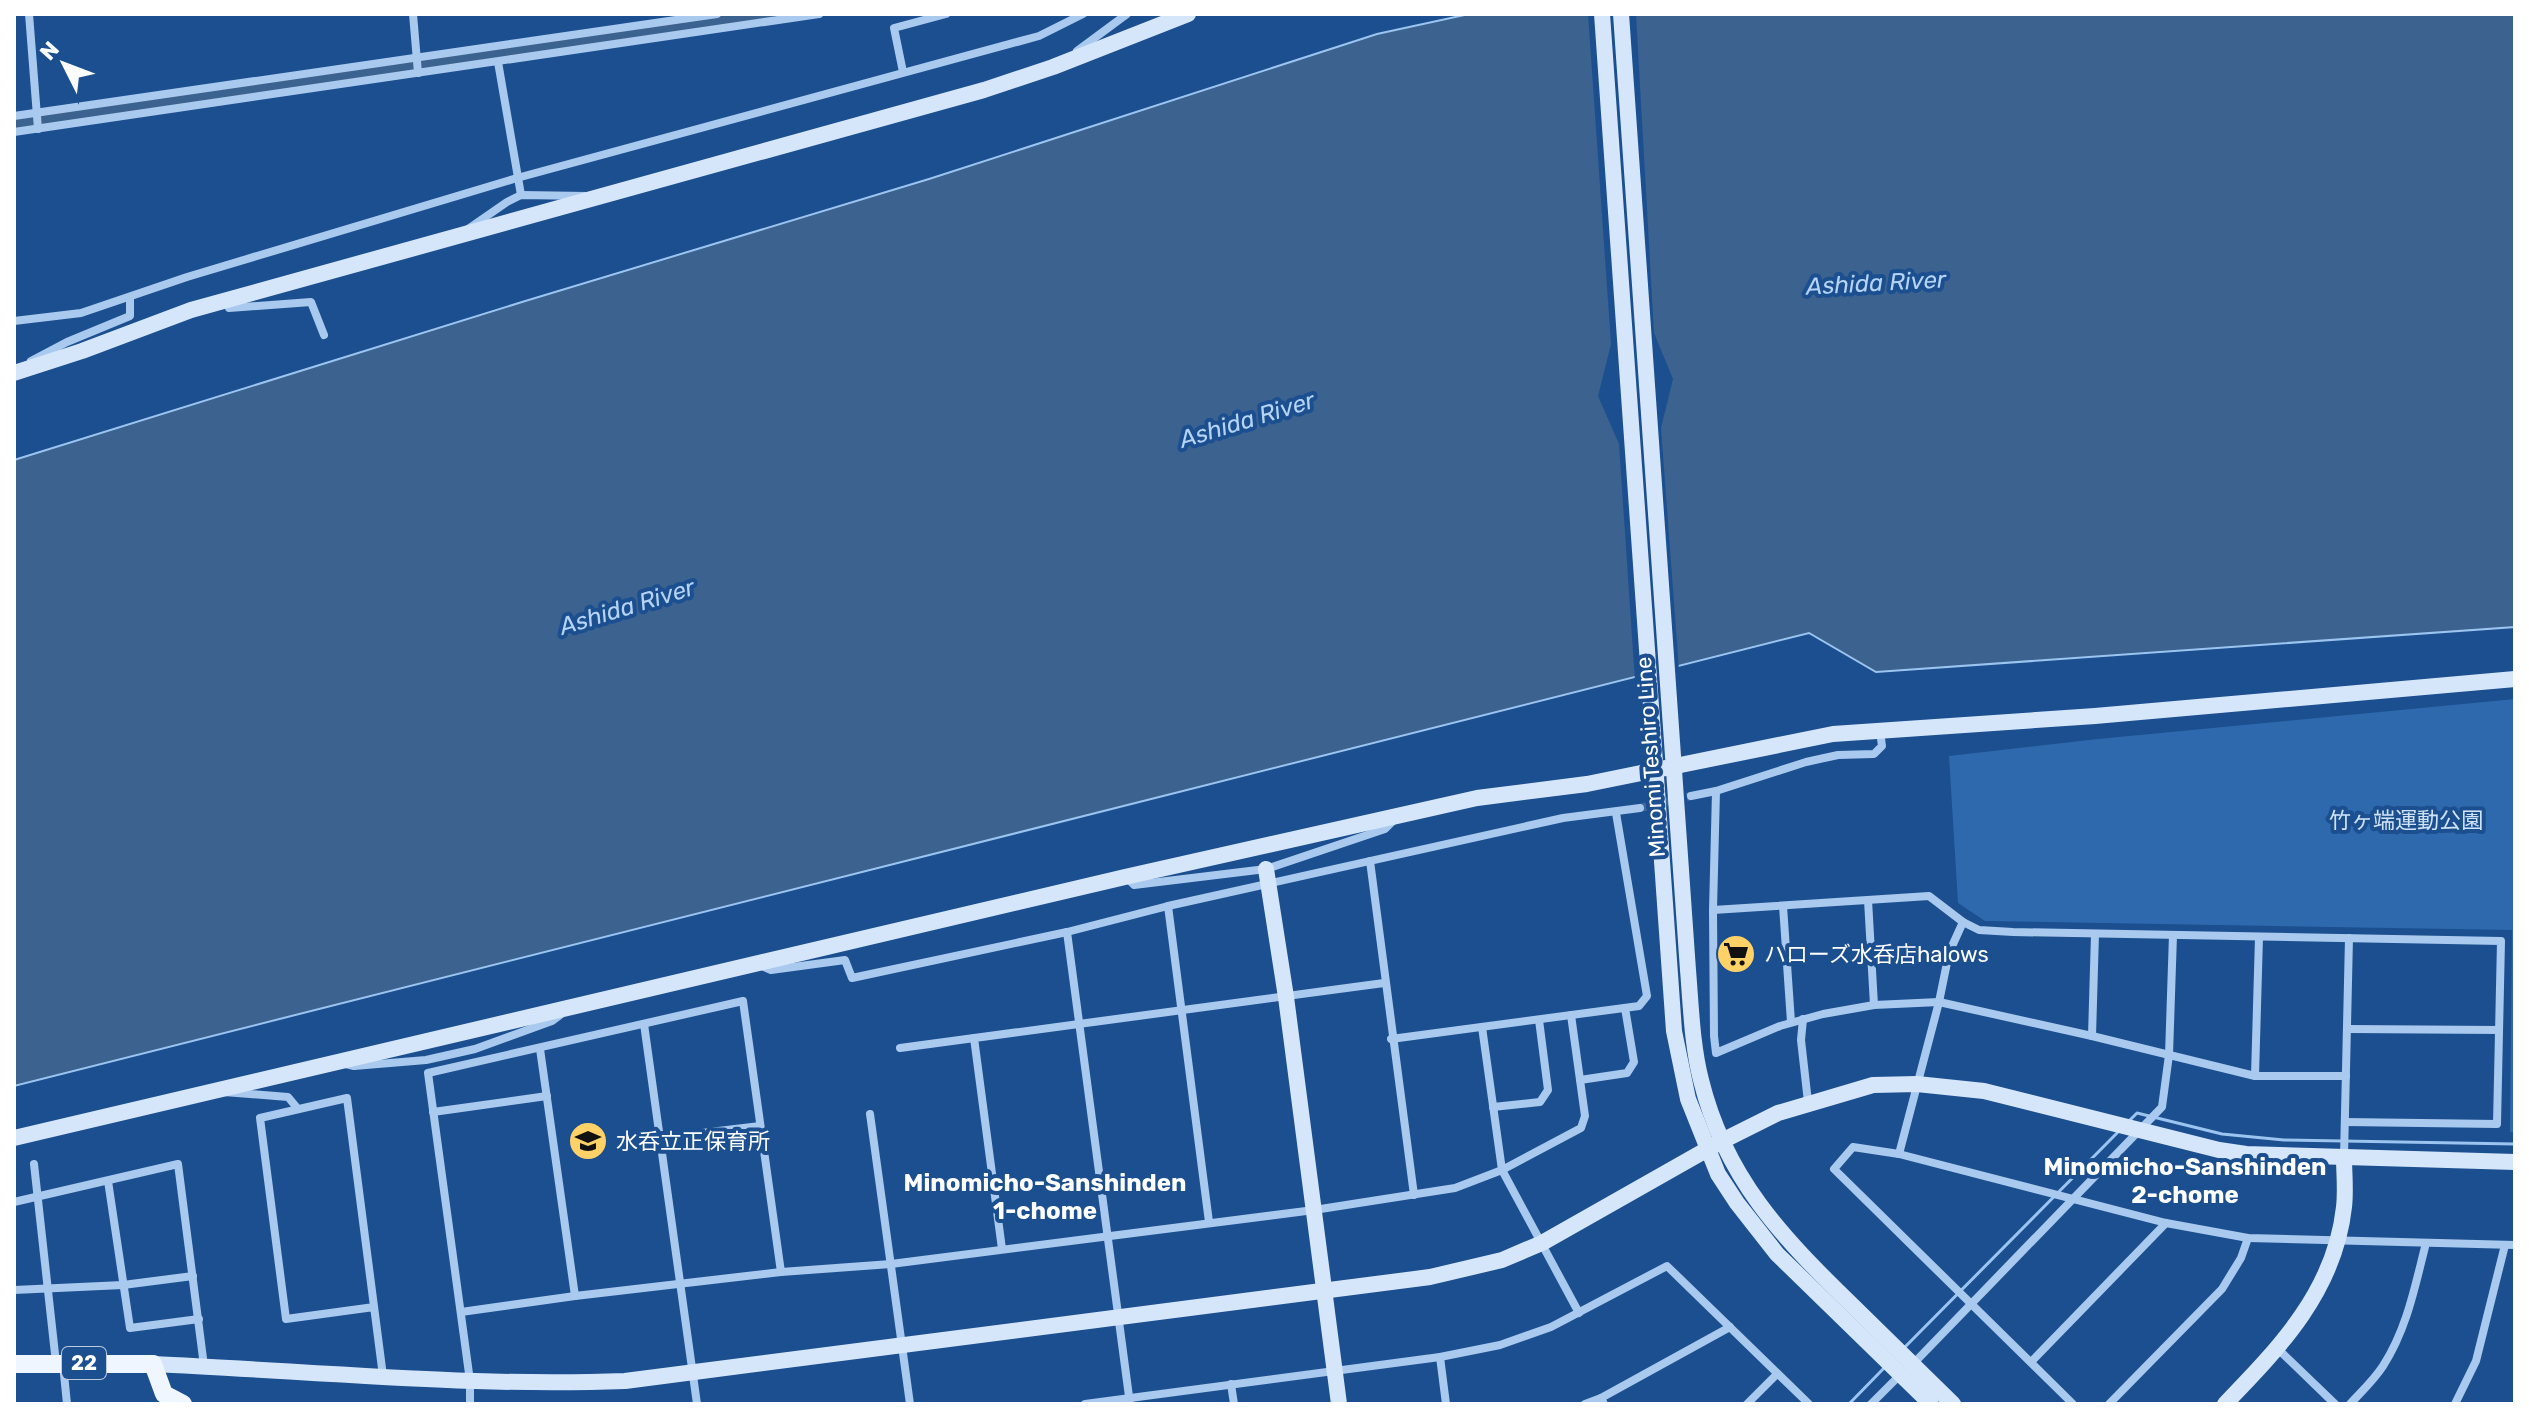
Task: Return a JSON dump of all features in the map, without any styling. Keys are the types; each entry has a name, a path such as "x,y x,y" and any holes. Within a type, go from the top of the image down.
{"main road":[{"name":"22","path":"14,1364 153,1364"},
{"path":"153,1364 164,1394 183,1404"}],"street":[{"path":"29,14 37,122"},
{"path":"413,14 417,66"},
{"path":"14,132 37,122 417,66 717,14"},
{"path":"14,116 37,122 417,66 498,62 819,14"},
{"path":"903,72 894,28 946,14"},
{"path":"14,321 81,313 187,277 517,178 1039,36 1083,14"},
{"path":"1053,67 1127,14"},
{"path":"17,371 82,351 191,310 984,90 1053,67 1188,14"},
{"name":"Minomi Teshiro Line","path":"1602,14 1662,741 1673,766 1693,1025 1701,1080 1722,1141 1756,1201 1786,1239 1898,1361 1931,1404"},
{"name":"Minomi Teshiro Line","path":"1621,14 1662,741 1656,771 1674,1031 1688,1099 1718,1174 1777,1254 1898,1361 1953,1404"},
{"path":"498,62 521,195"},
{"path":"463,236 471,225 521,195 583,194 597,198"},
{"path":"17,371 67,342 130,316 130,298"},
{"path":"227,300 229,308 311,302 324,335"},
{"path":"14,1138 1125,877 1477,798 1587,784 1833,734 2095,716 2515,679"},
{"path":"1691,796 1806,762 1838,755 1874,754 1882,746 1880,731"},
{"path":"1716,791 1713,910 1716,1053 1803,1019 1874,1005 1939,1002 2255,1076 2346,1076"},
{"path":"1125,877 1134,885 1268,876 1370,861 1563,818 1640,808"},
{"path":"1391,1039 1639,1006 1647,996 1616,813"},
{"path":"758,964 771,970 845,960 852,978 1067,932 1268,876 1385,829 1394,823 1398,814"},
{"path":"1370,861 1391,1039 1414,1195"},
{"path":"1268,876 1339,1404"},
{"path":"1713,910 1929,896 1979,930 2501,941 2497,1124 2345,1127"},
{"path":"1868,900 1874,1005"},
{"path":"1168,906 1209,1222"},
{"path":"1783,906 1791,1022"},
{"path":"1899,1154 1949,953 1963,922"},
{"path":"1067,932 1130,1401"},
{"path":"2092,1036 2095,934"},
{"path":"1871,1404 1898,1361 1967,1300 2162,1107 2169,1055 2173,935"},
{"path":"2255,1076 2259,937"},
{"path":"2225,1404 2300,1322 2323,1283 2338,1240 2345,1204 2349,938"},
{"path":"900,1048 1384,983"},
{"path":"428,1073 743,1001 781,1272"},
{"path":"1580,1080 1627,1073 1634,1062 1625,1008"},
{"path":"338,1062 354,1066 426,1060 475,1049 552,1021 565,1009"},
{"path":"461,1312 781,1272 891,1264 1314,1210 1455,1188 1502,1170 1581,1128 1585,1116 1571,1015"},
{"path":"1803,1019 1801,1040 1808,1102"},
{"path":"1493,1107 1540,1102 1548,1090 1539,1020"},
{"path":"644,1024 697,1404"},
{"path":"1482,1027 1502,1170 1579,1313"},
{"path":"2347,1029 2499,1030"},
{"path":"974,1038 1002,1249"},
{"path":"540,1049 575,1296"},
{"path":"426,1060 470,1381 470,1404"},
{"path":"153,1364 470,1381 625,1381 1430,1277 1502,1260 1542,1243 1722,1141 1778,1113 1873,1085 1917,1084 1984,1091 2113,1124 2139,1127 2219,1150 2246,1154 2344,1152 2515,1162"},
{"path":"221,1089 227,1094 288,1097 298,1109"},
{"path":"433,1112 547,1096"},
{"path":"374,1307 286,1319 260,1118 347,1098 383,1376"},
{"path":"870,1114 910,1404"},
{"path":"660,1138 760,1126"},
{"path":"2073,1404 1834,1169 1853,1147 1899,1154 2166,1223 2248,1238 2510,1245 2476,1361 2455,1404"},
{"path":"34,1164 48,1288 67,1404"},
{"path":"14,1202 178,1164 204,1366"},
{"path":"108,1181 130,1328 199,1319"},
{"path":"2031,1362 2166,1223"},
{"path":"2109,1404 2222,1289 2241,1258 2248,1238"},
{"path":"2350,1404 2381,1368 2396,1344 2408,1314 2426,1243"},
{"path":"1085,1404 1130,1401 1231,1384 1440,1357 1500,1345 1551,1327 1667,1266 1809,1404"},
{"path":"14,1290 123,1285 193,1276"},
{"path":"1585,1404 1602,1401 1730,1327"},
{"path":"2278,1349 2335,1404"},
{"path":"1440,1357 1446,1404"},
{"path":"1747,1404 1777,1374"},
{"path":"1231,1384 1234,1404"}],"green space":[{"name":"竹ヶ端運動公園","path":"2515,699 2515,1133 2510,1132 2512,930 1985,921 1958,903 1949,756"}],"water":[{"name":"Ashida River","path":"1469,14 2515,14 2515,627 1876,672 1809,633 14,1086 14,460 929,179 1377,34"}],"pier":[{"path":"1588,14 1636,14 1654,333 1673,379 1661,428 1679,670 1635,681 1619,444 1598,396 1611,344"}],"waterway":[{"path":"14,125 768,14"},
{"path":"2130,1120 2137,1113 2222,1134 2284,1140 2515,1144"},
{"path":"1905,1347 2119,1131"},
{"path":"1849,1404 1885,1367"}],"tunnel":[{"path":"1640,808 1691,796"}],"place":[{"name":"ハローズ水呑店halows","path":"1736,954"},
{"name":"水呑立正保育所","path":"588,1141"}],"district":[{"name":"Minomicho-Sanshinden 2-chome","path":"2185,1181"},
{"name":"Minomicho-Sanshinden 1-chome","path":"1045,1197"}]}
